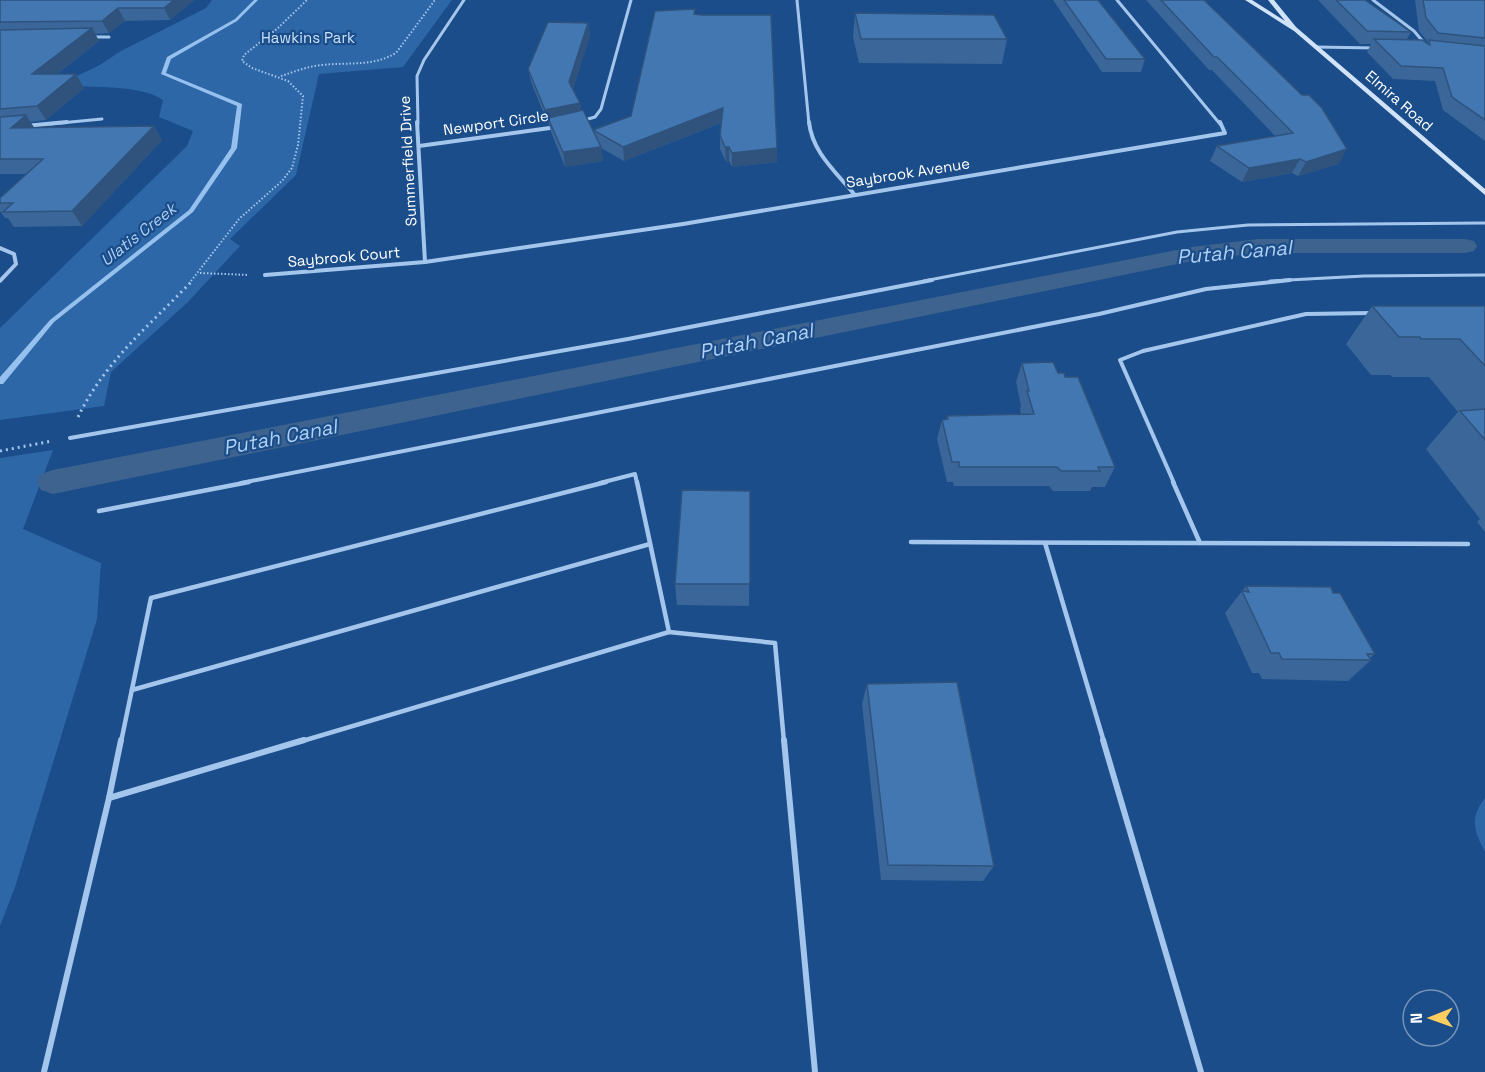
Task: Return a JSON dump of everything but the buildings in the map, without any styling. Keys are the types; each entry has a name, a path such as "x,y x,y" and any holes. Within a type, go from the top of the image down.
{"main road":[{"name":"Elmira Road","path":"1248,0 1296,30 1485,193"},
{"name":"Elmira Road","path":"1271,0 1296,30"}],"street":[{"name":"Summerfield Drive","path":"425,262 417,76 424,60 464,0"},
{"name":"Newport Circle","path":"574,123 595,117 601,109 631,0"},
{"path":"797,0 810,132 819,153 854,194"},
{"name":"Saybrook Avenue","path":"425,262 683,224 1225,133 1219,121 1117,0"},
{"path":"1373,0 1414,31 1430,49 1420,49"},
{"path":"88,38 109,37"},
{"path":"1316,47 1381,48"},
{"path":"23,127 102,119"},
{"name":"Newport Circle","path":"419,146 564,126"},
{"path":"0,248 14,254 16,264 0,281"},
{"name":"Saybrook Court","path":"265,275 425,262"}],"lane":[{"path":"70,438 628,339 1177,232 1258,225 1485,223"},
{"path":"99,512 1087,316 1173,295 1241,284 1314,278 1485,275"},
{"path":"1200,543 1120,360 1143,351 1306,314 1382,313"},
{"path":"44,1072 108,798 151,598 635,474 669,632"},
{"path":"911,542 1468,544"},
{"path":"1045,543 1201,1072"},
{"path":"132,690 650,544"},
{"path":"108,798 669,632 775,643 815,1072"}],"path":[{"path":"0,451 70,438 83,405 107,369 130,341 199,273 245,212 279,183 293,167 303,96 280,77 252,68 242,61 244,55 308,0"},
{"path":"280,77 308,68 375,62 389,58 396,53 435,0"},
{"path":"199,273 265,275"}],"green space":[{"name":"Hawkins Park","path":"212,0 452,0 403,67 319,74 296,175 230,239 240,246 188,302 111,372 104,406 0,420 0,328 187,146 193,131 159,117 163,100 141,91 111,87 55,86 98,66 121,51 206,8"},
{"path":"53,450 23,529 101,563 97,619 15,887 0,926 0,458"},
{"path":"1485,798 1485,852 1478,838 1475,818"}],"waterway":[{"name":"Ulatis Creek","path":"0,382 52,321 191,211 234,148 240,105 163,74 169,58 236,20 256,0"},
{"name":"Putah Canal","path":"53,482 1192,254 1258,246 1465,246"}]}
